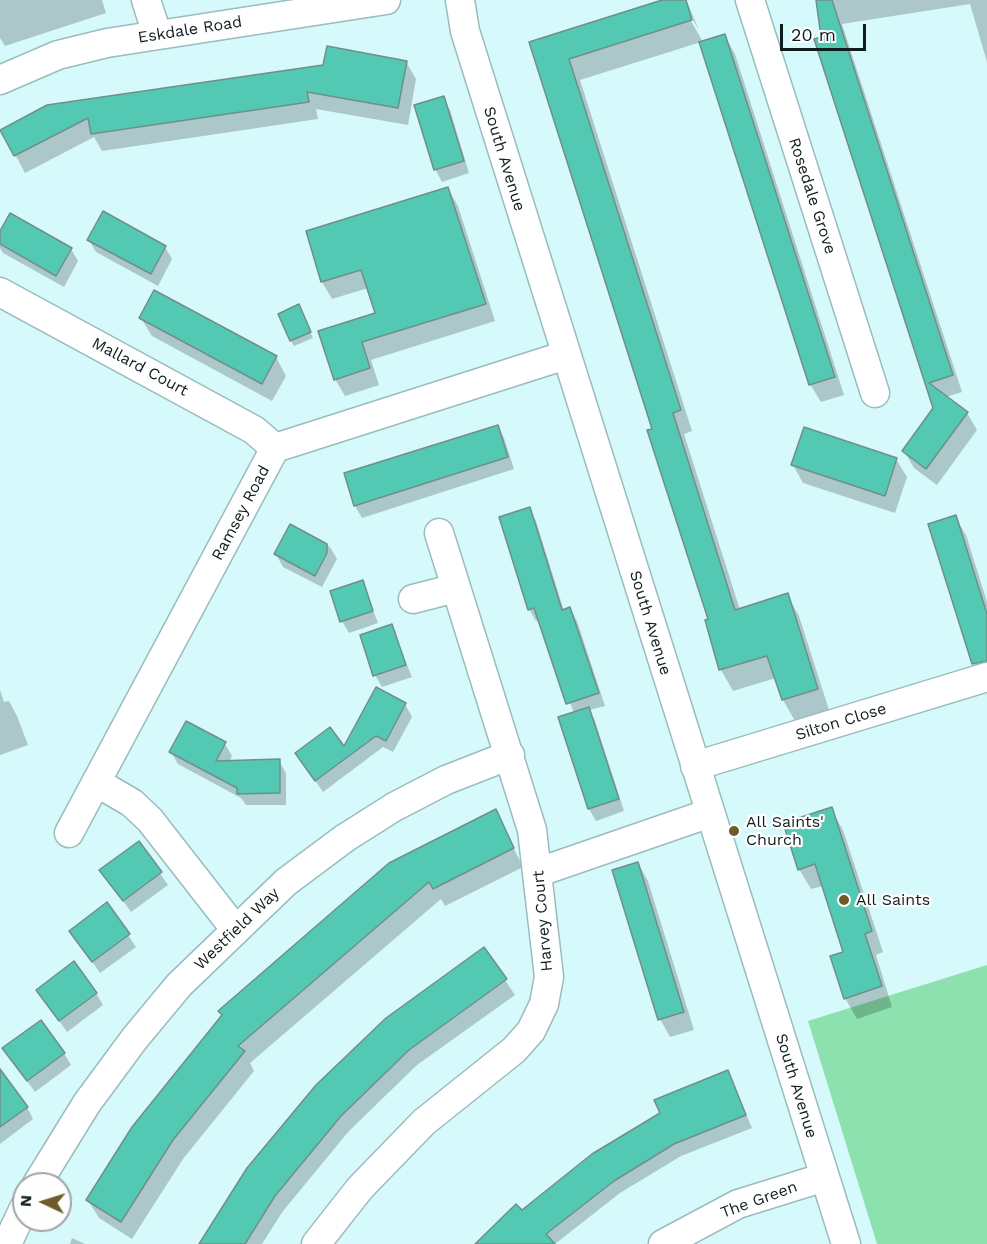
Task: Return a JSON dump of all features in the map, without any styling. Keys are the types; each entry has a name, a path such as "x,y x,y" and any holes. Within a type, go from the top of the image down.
{"street":[{"path":"146,0 157,34"},
{"name":"Eskdale Road","path":"0,81 58,55 157,34 386,0"},
{"name":"South Avenue","path":"460,0 465,32 846,1244"},
{"name":"Rosedale Grove","path":"750,0 875,393"},
{"name":"Mallard Court","path":"0,292 255,430 276,448"},
{"name":"Ramsey Road","path":"69,833 276,448 566,355"},
{"name":"Harvey Court","path":"316,1244 360,1188 424,1122 514,1050 531,1031 544,1004 549,977 539,872 532,830 440,533"},
{"path":"413,599 456,588"},
{"name":"Silton Close","path":"695,766 987,677"},
{"name":"Westfield Way","path":"44,1172 87,1103 135,1038 179,985 286,882 345,838 394,807 446,780 510,755"},
{"path":"96,782 132,803 150,820 235,929"},
{"path":"539,872 710,813"},
{"name":"The Green","path":"663,1244 738,1204 825,1177"}],"green space":[{"path":"987,965 987,1244 877,1244 808,1021"}],"building":[{"path":"662,0 686,0 692,20 569,59 681,410 673,413 735,610 788,593 818,689 782,700 767,656 719,670 705,620 708,619 647,430 652,429 529,42"},
{"path":"816,0 832,0 953,375 929,383 968,412 926,469 902,451 933,408 814,39 821,37"},
{"path":"725,34 835,377 809,385 699,42"},
{"path":"327,46 407,61 398,108 307,92 309,102 91,134 88,118 14,156 0,130 47,105 323,65"},
{"path":"444,96 464,161 434,170 414,105"},
{"path":"448,187 486,304 362,342 370,368 334,380 318,331 375,313 361,270 321,282 306,231"},
{"path":"103,211 166,246 151,274 87,240"},
{"path":"10,213 72,248 56,276 0,244 0,231"},
{"path":"154,290 277,356 262,384 139,318"},
{"path":"299,304 311,332 290,341 278,314"},
{"path":"498,425 508,457 354,506 344,473"},
{"path":"804,427 897,458 885,496 791,465"},
{"path":"530,507 562,610 570,607 599,693 566,704 534,608 528,610 499,517"},
{"path":"956,515 987,614 987,661 972,664 928,524"},
{"path":"290,524 327,544 327,553 315,576 274,554"},
{"path":"363,580 373,611 340,622 330,591"},
{"path":"392,624 406,665 373,676 360,635"},
{"path":"376,687 406,703 386,741 376,736 315,781 295,753 330,727 344,746"},
{"path":"589,707 619,799 588,809 558,717"},
{"path":"186,721 226,742 216,761 280,759 280,793 237,794 237,788 169,752"},
{"name":"All Saints","path":"832,807 872,931 865,934 882,986 844,999 830,956 843,952 815,864 798,870 783,823"},
{"path":"496,809 514,848 433,889 429,882 238,1046 245,1051 173,1140 121,1222 86,1200 132,1127 222,1015 218,1011 389,863"},
{"path":"139,841 162,872 123,901 99,870"},
{"path":"638,862 684,1012 658,1020 612,870"},
{"path":"107,902 130,934 92,962 69,931"},
{"path":"484,947 507,979 409,1050 341,1116 275,1196 245,1244 199,1244 247,1168 316,1085 386,1018"},
{"path":"74,961 97,993 59,1021 36,990"},
{"path":"41,1020 65,1053 27,1081 2,1048"},
{"path":"0,1069 28,1107 0,1127"},
{"path":"728,1070 746,1115 674,1144 614,1181 546,1234 555,1244 475,1244 516,1204 522,1210 592,1154 660,1113 654,1100"}],"place":[{"name":"All Saints' Church","path":"734,831"},
{"name":"All Saints","path":"844,900"}]}
